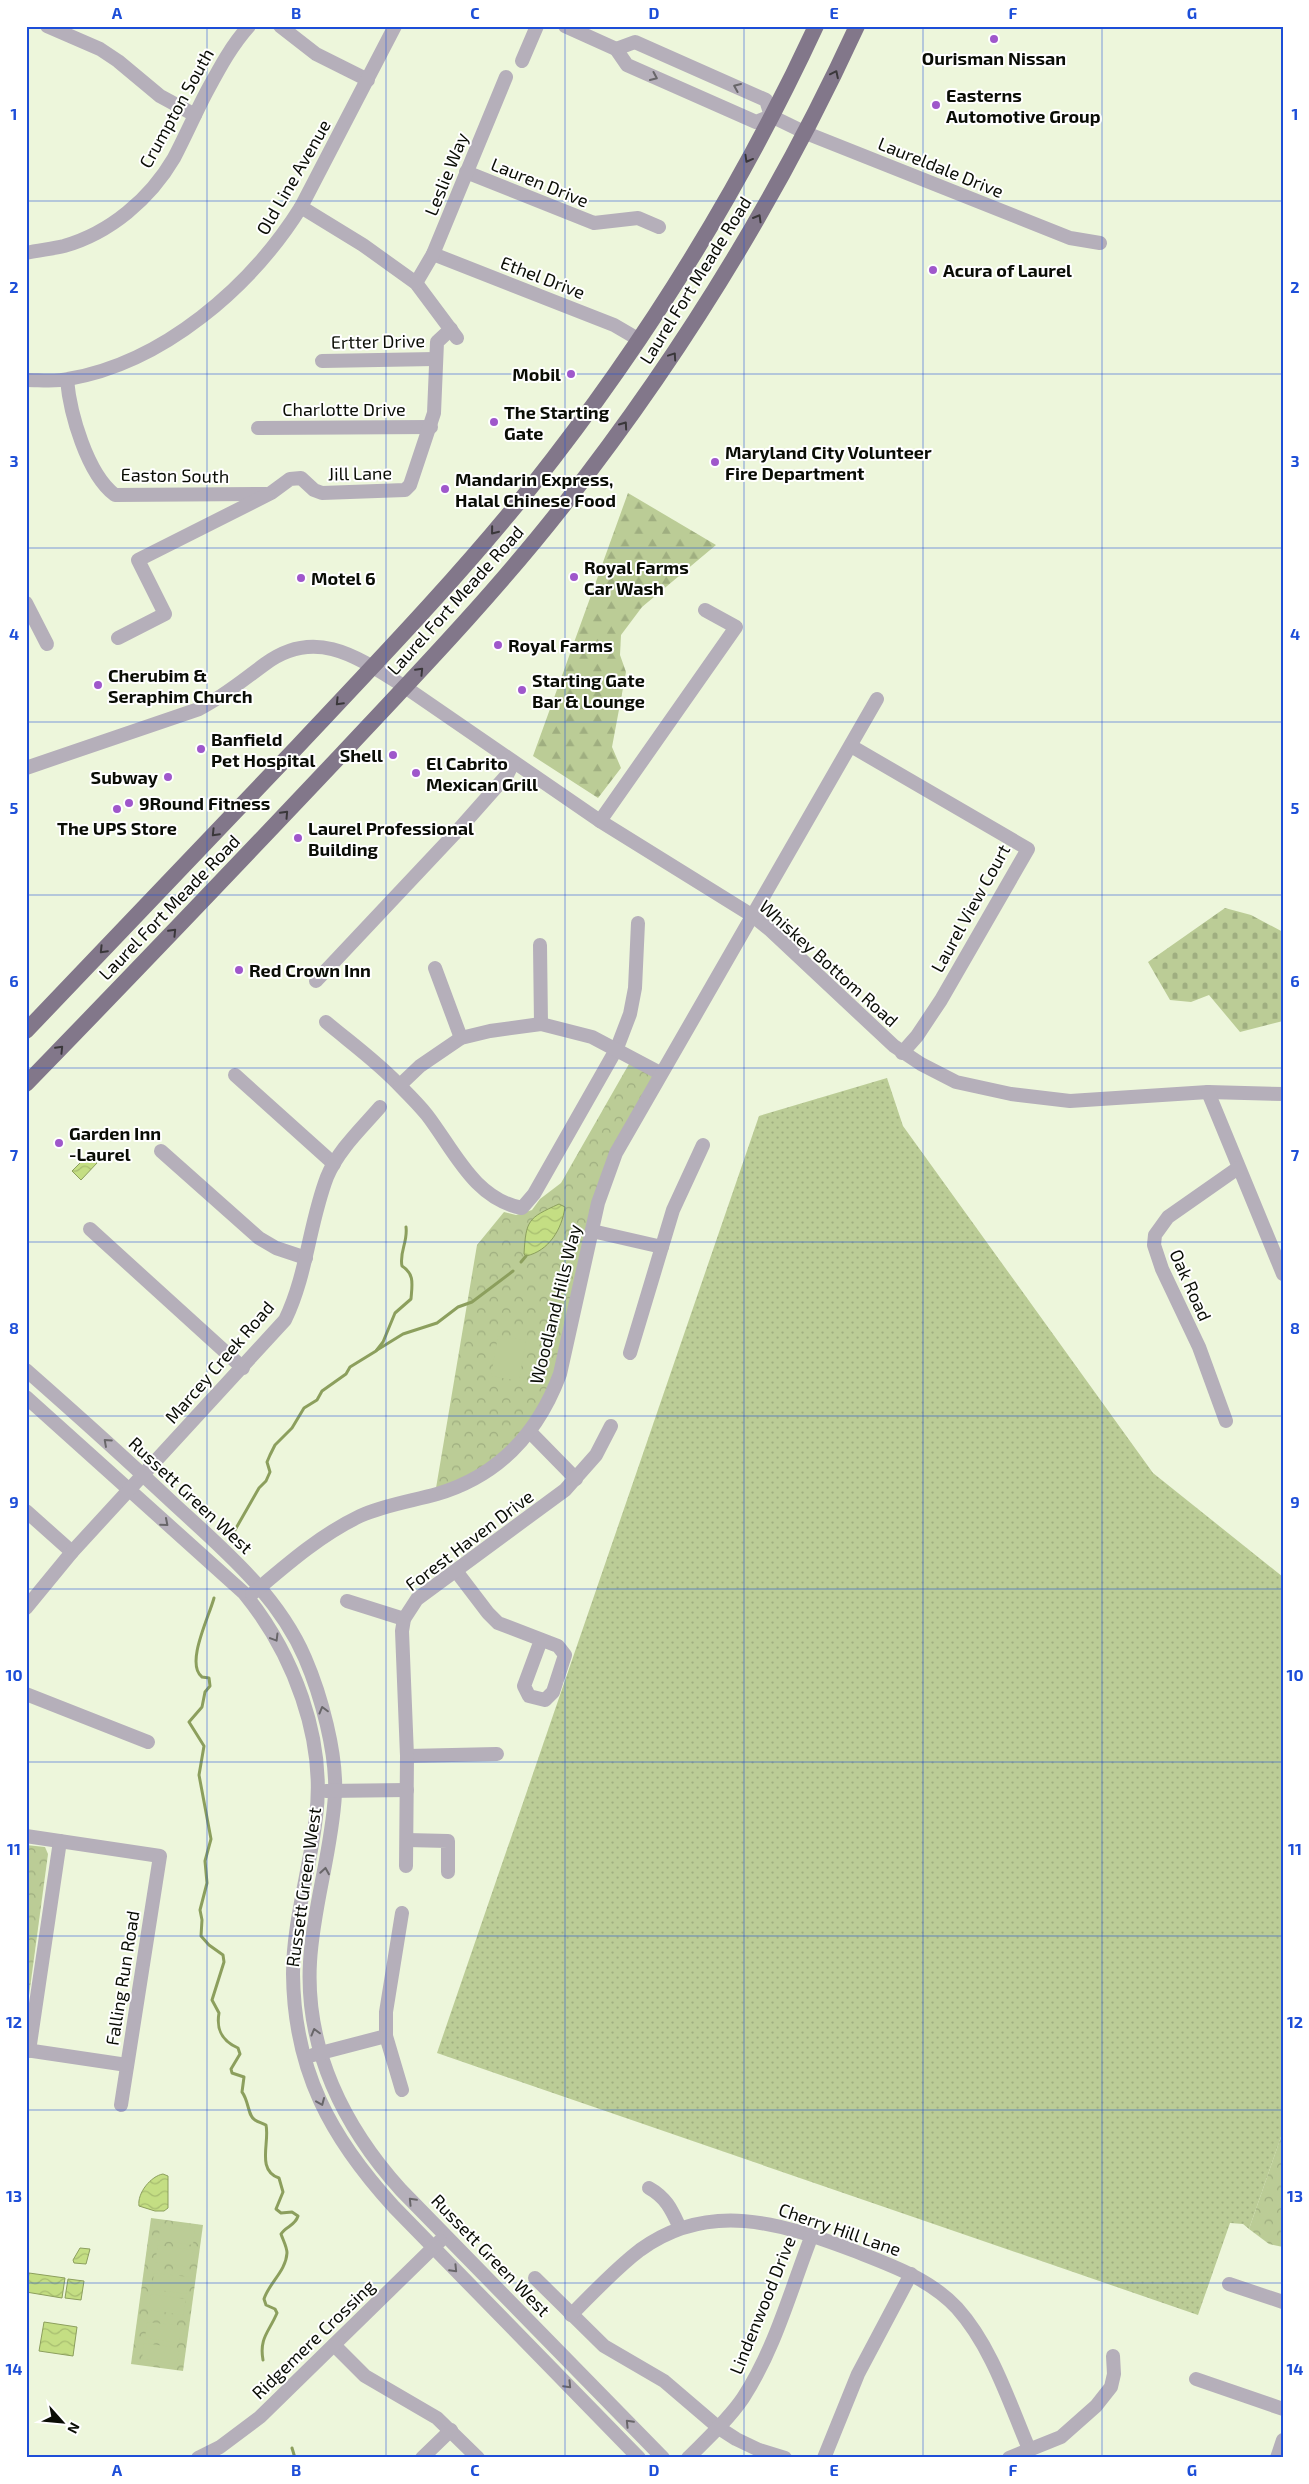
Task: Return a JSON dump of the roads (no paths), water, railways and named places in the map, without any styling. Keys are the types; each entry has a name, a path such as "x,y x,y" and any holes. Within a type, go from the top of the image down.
{"main road":[{"name":"Laurel Fort Meade Road","path":"26,1032 425,612 532,486 587,413 638,339 720,210 772,116 816,26"},
{"name":"Laurel Fort Meade Road","path":"26,1084 405,687 506,576 619,432 710,298 806,132 857,26"}],"street":[{"path":"47,26 100,49 118,60 160,96 194,115"},
{"name":"Crumpton South","path":"26,252 63,246 95,234 120,218 158,181 173,158 226,56 249,26"},
{"path":"280,26 316,54 368,80"},
{"name":"Old Line Avenue","path":"26,380 67,380 116,366 179,333 237,288 283,236 301,207 395,26"},
{"path":"522,61 537,26"},
{"path":"565,26 616,49 627,65 756,122 772,116 766,100 635,42 616,49"},
{"name":"Leslie Way","path":"416,283 433,254 506,77"},
{"name":"Laureldale Drive","path":"772,116 806,132 1070,238 1100,243"},
{"name":"Lauren Drive","path":"466,172 594,224 638,218 659,227"},
{"name":"Jill Lane","path":"118,638 165,614 138,560 271,494 290,479 301,478 314,490 322,493 405,490 410,485 431,427 434,412 437,342 454,334 416,283 363,245 301,207"},
{"name":"Ethel Drive","path":"433,254 614,325 638,339"},
{"name":"Ertter Drive","path":"322,361 435,359"},
{"name":"Easton South","path":"67,380 69,401 79,437 101,480 107,489 115,495 271,494"},
{"name":"Charlotte Drive","path":"258,428 431,427"},
{"path":"26,603 47,644"},
{"path":"600,821 736,628 705,610"},
{"name":"Whiskey Bottom Road","path":"26,768 199,709 216,701 286,651 305,645 318,645 337,649 373,667 405,687 600,821 753,916 902,1053 956,1082 1011,1094 1088,1101 1208,1092 1283,1094"},
{"path":"753,916 878,699"},
{"name":"Laurel View Court","path":"851,746 1028,849 941,1000 917,1036 902,1053"},
{"path":"316,980 507,776 513,762"},
{"name":"Woodland Hills Way","path":"248,1598 341,1526 369,1513 461,1486 502,1460 530,1432 553,1394 560,1374 598,1203 616,1153 660,1073 753,916"},
{"path":"326,1022 400,1085 427,1116 476,1182 506,1205 522,1208 534,1194 617,1048 630,1014 636,988 638,923"},
{"path":"540,945 541,1024"},
{"path":"435,968 461,1038"},
{"path":"400,1085 420,1066 461,1038 541,1024 592,1037 617,1048 660,1073"},
{"path":"235,1076 334,1164"},
{"path":"1208,1092 1283,1274"},
{"name":"Marcey Creek Road","path":"26,1608 72,1552 243,1368 285,1320 297,1292 327,1177 334,1164 380,1107"},
{"path":"630,1353 673,1210 703,1146"},
{"path":"161,1151 259,1238 276,1248 306,1258"},
{"name":"Oak Road","path":"1226,1421 1199,1347 1162,1269 1154,1245 1155,1235 1168,1217 1238,1168"},
{"path":"90,1229 243,1368"},
{"path":"592,1232 662,1247"},
{"name":"Russett Green West","path":"26,1370 212,1539 259,1588 289,1627 304,1656 317,1688 326,1722 335,1792 310,1962 313,2024 321,2053 345,2114 368,2151 446,2236 663,2458"},
{"name":"Russett Green West","path":"26,1397 248,1598 279,1645 293,1674 310,1726 316,1761 317,1791 316,1817 294,1947 293,1975 297,2018 304,2057 330,2124 367,2177 640,2458"},
{"name":"Forest Haven Drive","path":"406,1866 407,1756 402,1632 404,1619 417,1599 550,1503 576,1479 596,1455 611,1426"},
{"path":"530,1432 576,1479"},
{"path":"26,1511 72,1552"},
{"path":"456,1571 498,1623 541,1640"},
{"path":"347,1601 404,1619"},
{"path":"26,1694 148,1742"},
{"path":"407,1756 497,1754"},
{"path":"317,1791 407,1790"},
{"path":"26,1836 60,1841 27,2051 127,2065"},
{"path":"407,1840 448,1841 448,1872"},
{"name":"Falling Run Road","path":"60,1841 160,1856 121,2104"},
{"path":"402,1913 389,1987 386,2036 402,2090"},
{"path":"304,2057 386,2036"},
{"path":"649,2188 663,2197 680,2228"},
{"name":"Cherry Hill Lane","path":"570,2315 640,2250 680,2228 732,2220 758,2221 812,2235 911,2274 934,2287 956,2308 970,2326 995,2370 1029,2449"},
{"name":"Lindenwood Drive","path":"688,2458 719,2428 742,2399 756,2377 812,2235"},
{"name":"Ridgemere Crossing","path":"198,2458 223,2452 446,2236"},
{"path":"824,2458 858,2374 911,2274"},
{"path":"535,2278 570,2315 604,2346 664,2381 719,2428 759,2450 785,2458"},
{"path":"1229,2284 1283,2302"},
{"path":"334,2345 365,2376 424,2409 451,2430 473,2456"},
{"path":"1010,2458 1061,2437 1096,2406 1111,2387 1114,2374 1113,2356"},
{"path":"1196,2379 1283,2409"},
{"path":"422,2458 451,2430"},
{"path":"1277,2458 1283,2440"}],"water":[{"path":"88,1155 97,1163 81,1180 72,1171"},
{"path":"559,1204 565,1207 561,1223 553,1238 541,1249 526,1256 524,1254 526,1234 531,1222 541,1213"},
{"path":"158,2175 168,2176 168,2208 164,2211 155,2211 139,2206 140,2196 146,2186"},
{"path":"80,2248 90,2249 86,2264 74,2263 73,2260"},
{"path":"29,2273 65,2278 62,2298 26,2292"},
{"path":"68,2279 84,2281 81,2300 65,2298"},
{"path":"44,2322 77,2327 73,2356 39,2351"}],"waterway":[{"path":"235,1530 259,1488 266,1481 270,1472 267,1462 275,1445 292,1428 304,1408 317,1400 322,1391 346,1374 350,1367 376,1351 383,1342 395,1313 411,1299 411,1276 402,1266 401,1261 406,1227"},
{"path":"521,1262 526,1256"},
{"path":"377,1350 403,1334 437,1323 458,1307 472,1302 513,1271"},
{"path":"214,1598 200,1640 196,1662 197,1671 202,1677 209,1678 210,1686 205,1692 202,1707 189,1722 204,1746 199,1775 211,1839 205,1861 207,1883 200,1910 202,1920 201,1936 209,1945 223,1955 224,1962 212,2000 219,2013 218,2025 221,2034 228,2042 238,2048 240,2054 231,2069 232,2073 244,2077 242,2092 251,2116 266,2125 266,2162 272,2174 279,2178 283,2192 276,2209 281,2213 292,2212 298,2216 295,2222 281,2234 286,2246 286,2259 284,2266 264,2299 266,2305 275,2309 277,2313 262,2346 263,2360"},
{"path":"292,2448 295,2458"}],"place":[{"name":"Ourisman Nissan","path":"994,39"},
{"name":"Easterns Automotive Group","path":"936,105"},
{"name":"Acura of Laurel","path":"933,270"},
{"name":"Mobil","path":"571,374"},
{"name":"The Starting Gate","path":"494,422"},
{"name":"Maryland City Volunteer Fire Department","path":"715,462"},
{"name":"Mandarin Express, Halal Chinese Food","path":"445,489"},
{"name":"Royal Farms Car Wash","path":"574,577"},
{"name":"Motel 6","path":"301,578"},
{"name":"Royal Farms","path":"498,645"},
{"name":"Cherubim & Seraphim Church","path":"98,685"},
{"name":"Starting Gate Bar & Lounge","path":"522,690"},
{"name":"Banfield Pet Hospital","path":"201,749"},
{"name":"Shell","path":"393,755"},
{"name":"El Cabrito Mexican Grill","path":"416,773"},
{"name":"Subway","path":"168,777"},
{"name":"9Round Fitness","path":"129,803"},
{"name":"The UPS Store","path":"117,809"},
{"name":"Laurel Professional Building","path":"298,838"},
{"name":"Red Crown Inn","path":"239,970"},
{"name":"Garden Inn -Laurel","path":"59,1143"}]}
